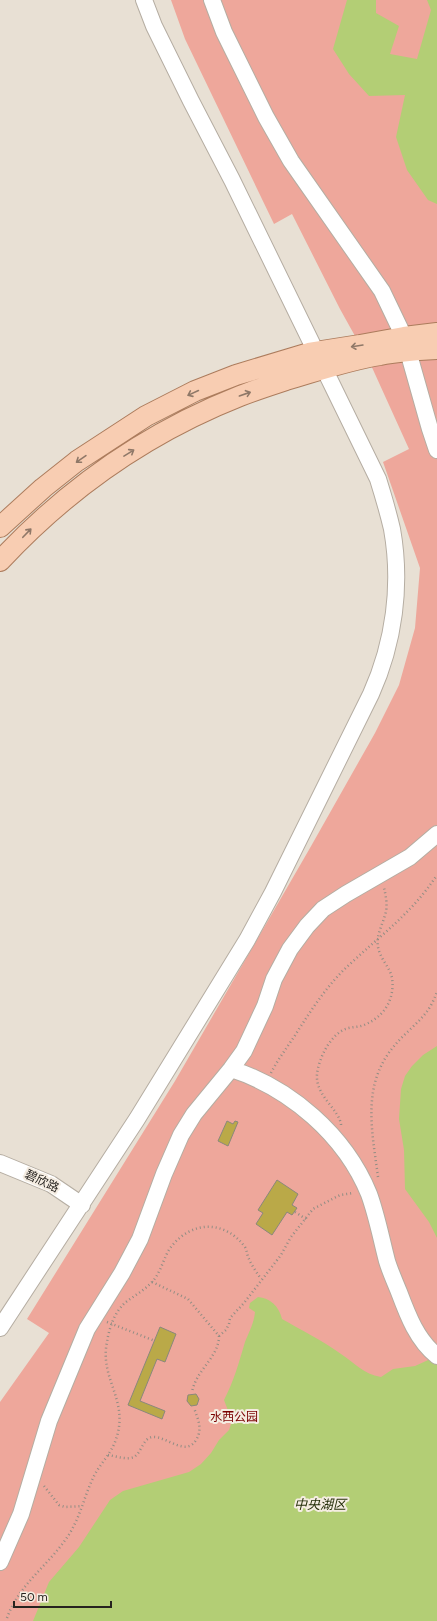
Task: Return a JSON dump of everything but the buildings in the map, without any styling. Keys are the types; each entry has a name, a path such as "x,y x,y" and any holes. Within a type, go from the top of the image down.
{"main road":[{"path":"407,344 437,333"},
{"path":"0,561 33,527 59,504 112,464 184,421 317,361 360,345 407,344 437,349"},
{"path":"0,527 42,488 114,436 146,416 195,392 236,375 317,361"}],"street":[{"path":"135,0 143,20 186,108 238,205 317,361"},
{"path":"0,1328 77,1206 228,960 267,891 373,675 382,648 388,618 390,592 389,564 381,515 366,471 317,361 232,180 154,26 144,0"},
{"path":"212,0 224,32 266,117 292,161 382,291 407,344 437,450"},
{"path":"0,1562 21,1514 49,1421 87,1329 122,1273 140,1238 164,1174 181,1136 194,1114 244,1051 274,979 290,949 307,926 324,909 375,876 410,857 437,834"},
{"path":"231,1069 247,1074 266,1083 291,1099 319,1122 341,1145 352,1161 368,1192 377,1219 387,1262 413,1328 434,1354"},
{"name":"碧欣路","path":"0,1163 51,1184 77,1206"},
{"name":"碧欣路","path":"0,1170 48,1191 77,1206"},
{"path":"0,1316 77,1206"}],"path":[{"path":"266,1083 277,1062 313,1007 349,965 402,919 437,875"},
{"path":"341,1145 341,1119 325,1099 317,1074 323,1055 332,1040 342,1031 352,1026 365,1025 376,1019 384,1012 391,1001 392,976 378,947 379,930 386,914 386,895 382,883 375,876"},
{"path":"192,1392 193,1384 198,1374 214,1354 219,1345 219,1336 229,1324 230,1318 244,1303 281,1255 291,1238 313,1209 340,1195 376,1191 378,1182 372,1134 371,1105 374,1083 381,1064 404,1034 425,1014 437,992"},
{"path":"295,1212 306,1219"},
{"path":"6,1618 15,1599 23,1588 68,1536 76,1522 93,1477 115,1443 119,1429 120,1415 106,1364 106,1343 117,1313 125,1303 152,1282 160,1272 170,1248 192,1230 201,1227 211,1226 231,1233 238,1239 246,1249 248,1257 261,1279"},
{"path":"152,1282 188,1299 219,1336"},
{"path":"94,1317 154,1341"},
{"path":"108,1455 128,1459 134,1458 148,1439 153,1437 159,1437 178,1445 184,1446 192,1444 198,1437 200,1428 194,1408"},
{"path":"30,1483 44,1486 59,1505 65,1507 82,1506"}],"green space":[{"name":"水西公园","path":"171,0 437,0 437,1621 0,1621 0,1402 49,1333 27,1319 175,1081 375,733 399,685 415,628 420,568 383,462 409,449 370,363 340,309 292,214 274,224 185,39"}],"water":[{"path":"347,0 376,0 376,13 399,26 390,54 417,59 431,10 427,0 437,0 437,204 428,200 407,170 396,137 405,95 369,96 349,74 333,49"},
{"path":"437,1046 437,1238 429,1222 405,1189 404,1150 399,1119 401,1089 405,1076 423,1055"},
{"name":"中央湖区","path":"258,1297 270,1301 279,1310 282,1319 326,1344 364,1371 375,1376 381,1377 393,1369 415,1366 437,1356 437,1621 33,1621 49,1582 79,1547 110,1500 123,1491 189,1472 201,1464 211,1453 219,1440 229,1430 232,1421 224,1400 228,1393 254,1320 255,1312 249,1308 250,1303"}]}
